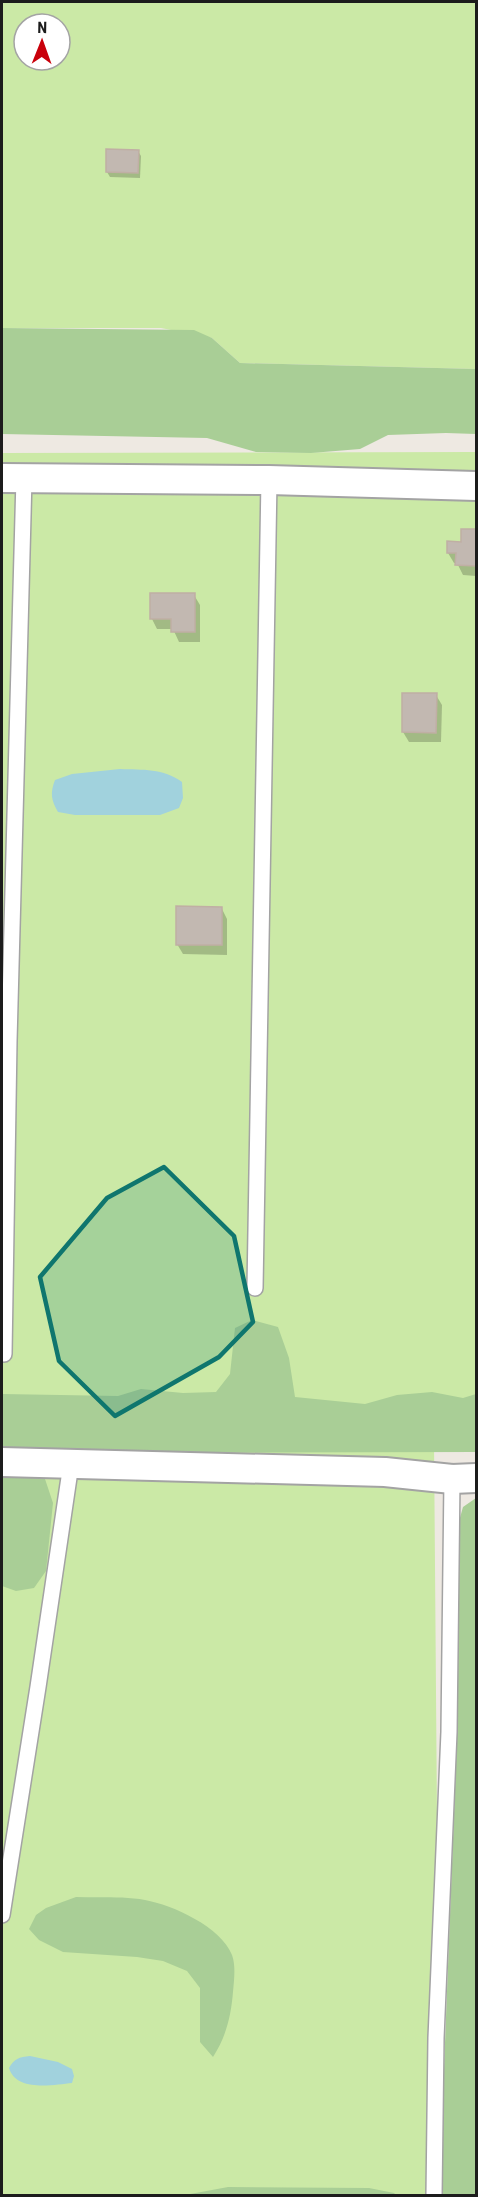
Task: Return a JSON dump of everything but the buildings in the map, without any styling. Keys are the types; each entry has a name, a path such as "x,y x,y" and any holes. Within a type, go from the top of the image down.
{"street":[{"path":"13,478 269,480 477,486"},
{"path":"2,1462 385,1473 464,1479"}],"lane":[{"path":"4,1354 13,478"},
{"path":"255,1288 269,480"},
{"path":"2,1915 71,1464"},
{"path":"434,2196 435,2038 449,1732 464,1479"}],"highlighted area":[{"path":"164,1167 234,1236 253,1322 219,1357 115,1416 59,1361 40,1277 107,1198"}],"green space":[{"path":"2,2 476,2 476,369 240,363 212,338 161,328 2,328"},
{"path":"2,328 194,330 212,338 240,363 476,369 476,434 388,435 360,449 311,453 256,452 207,438 2,434"},
{"path":"476,452 476,1436 434,1440 440,2195 2,2195 2,453"},
{"path":"252,1320 278,1327 289,1358 295,1397 365,1404 397,1395 432,1392 463,1398 476,1394 476,1452 2,1453 2,1394 118,1396 141,1389 183,1393 216,1392 230,1374 235,1328"},
{"path":"2,1470 33,1470 45,1479 53,1503 46,1571 34,1588 16,1591 2,1586"},
{"path":"476,1498 476,2195 439,2196 456,1762 458,1649 456,1532 463,1507"},
{"path":"76,1897 145,1900 182,1912 218,1935 232,1955 234,1978 225,2034 213,2057 200,2042 200,1988 187,1971 163,1961 137,1957 63,1952 39,1940 29,1929 36,1915 46,1908"},
{"path":"228,2187 369,2188 396,2195 185,2195"}],"water":[{"path":"120,769 160,772 175,777 182,782 183,798 179,808 160,815 75,815 58,812 52,796 55,780 72,774"},
{"path":"30,2056 58,2062 72,2069 74,2076 72,2083 36,2085 19,2081 9,2068 17,2059"}]}
